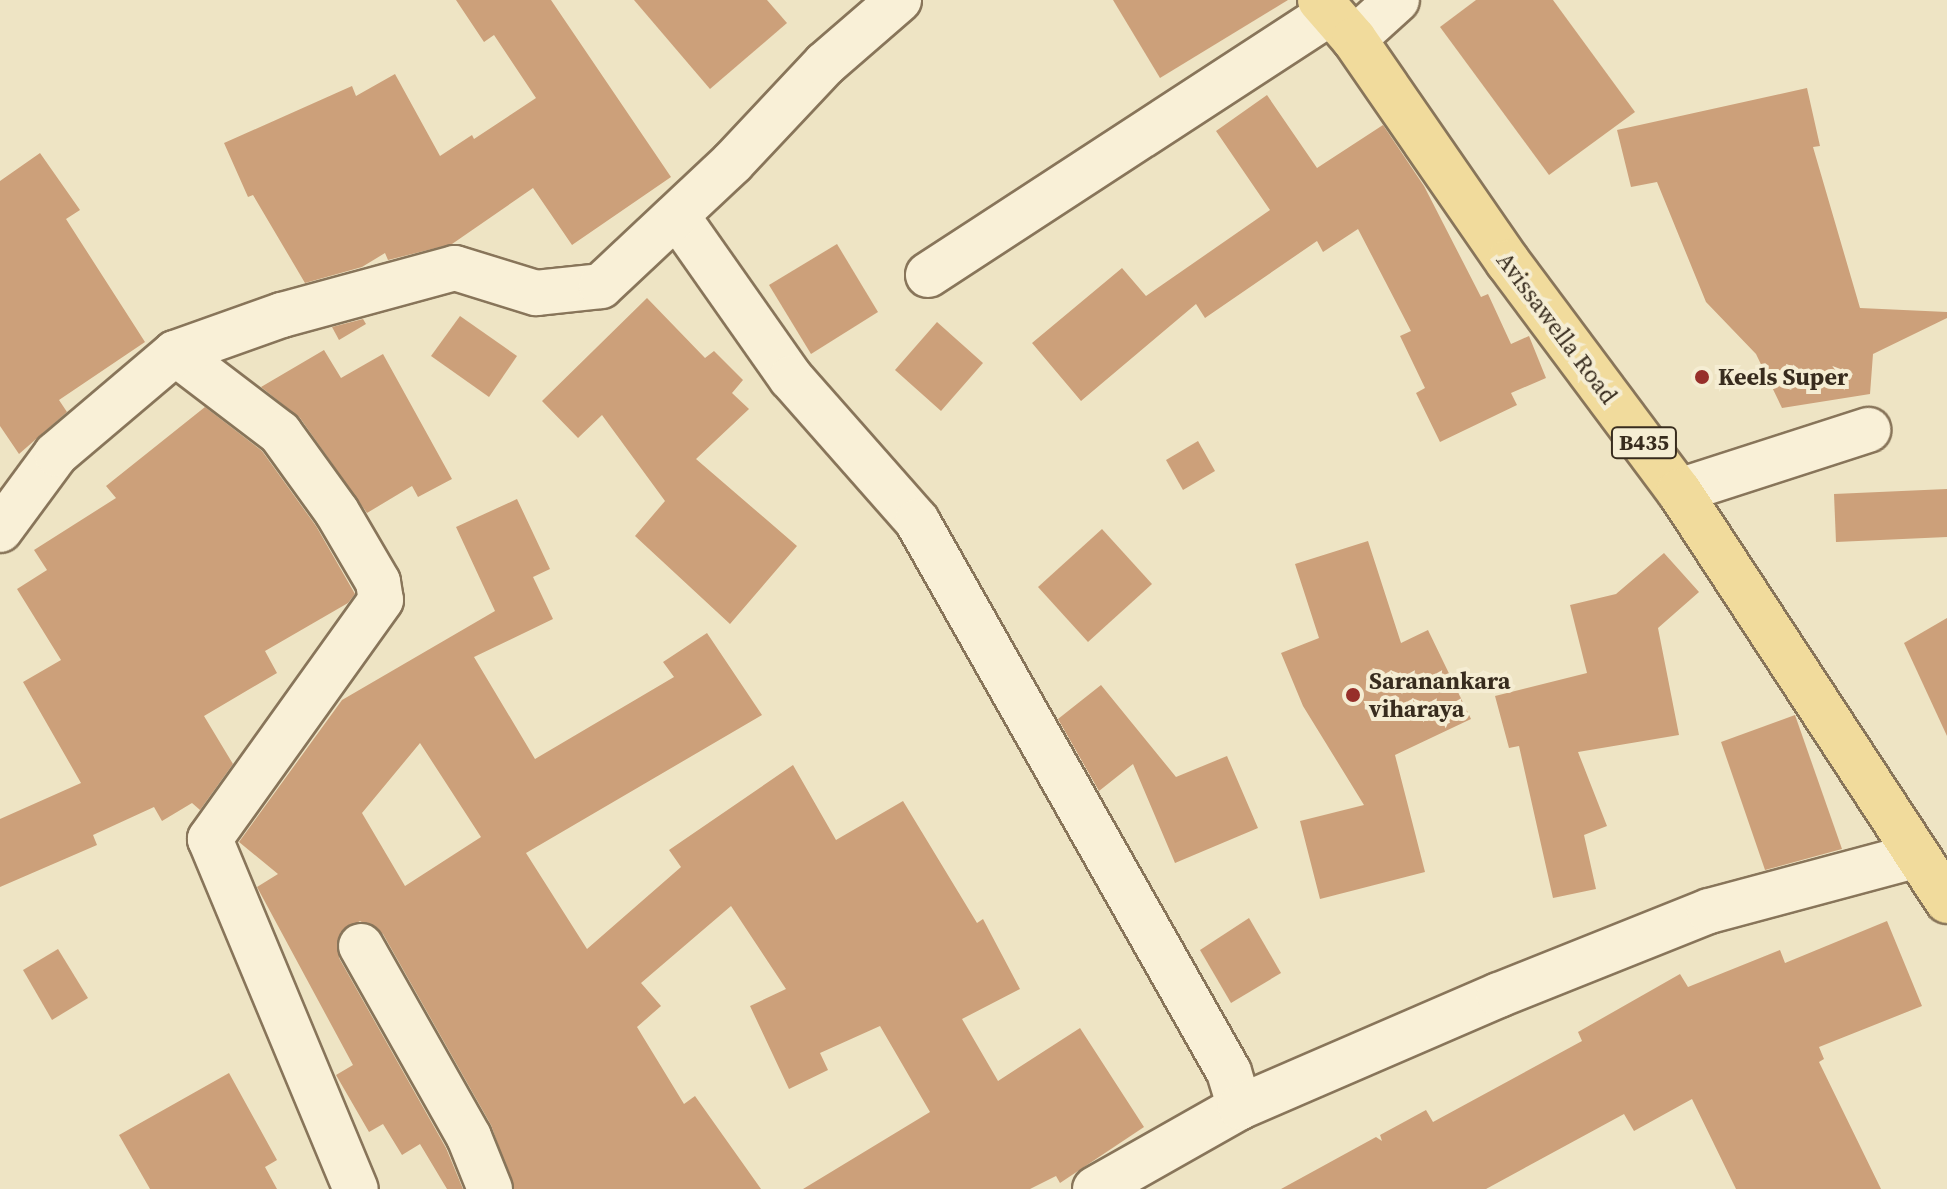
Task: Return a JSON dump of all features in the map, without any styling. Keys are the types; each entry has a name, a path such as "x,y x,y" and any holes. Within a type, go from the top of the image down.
{"main road":[{"name":"Avissawella Road","path":"1334,18 1508,262 1679,491 1914,856 1947,901"}],"street":[{"path":"0,530 56,454 175,353 282,315 455,268 536,293 601,286 677,216 825,64 899,0"},
{"path":"928,275 1334,18 1397,0"},
{"path":"677,216 791,378 917,521 1229,1072 1240,1107"},
{"path":"175,353 280,433 337,512 378,582 381,600 210,839 356,1189"},
{"path":"1679,491 1868,430"},
{"path":"1095,1189 1240,1107 1709,911 1914,856"},
{"path":"361,946 469,1137 490,1189"}],"building":[{"path":"456,0 551,0 671,177 572,245 533,188 452,244 388,260 385,253 362,267 305,283 253,195 248,197 224,143 352,86 356,96 395,74 440,156 472,135 474,139 536,98 494,35 484,42"},
{"path":"634,0 767,0 787,23 710,89"},
{"path":"1113,0 1288,0 1160,78"},
{"path":"1476,0 1553,0 1635,112 1549,175 1440,27"},
{"path":"1807,88 1820,146 1813,147 1860,308 1947,312 1947,318 1873,354 1870,394 1782,408 1756,354 1706,302 1657,182 1631,187 1617,130"},
{"path":"1267,95 1317,168 1383,125 1424,186 1481,297 1488,294 1511,344 1529,336 1546,378 1511,393 1517,405 1440,442 1416,393 1425,388 1400,336 1411,331 1358,229 1323,252 1317,241 1205,318 1196,304 1081,401 1032,343 1122,268 1146,296 1270,210 1216,131"},
{"path":"40,153 80,210 66,219 145,342 59,400 67,412 19,454 0,426 0,181"},
{"path":"837,244 878,312 811,354 769,285"},
{"path":"647,298 705,358 714,351 743,380 732,393 749,409 696,459 797,546 730,624 635,536 665,501 602,415 578,438 542,401"},
{"path":"460,316 517,356 489,397 431,356"},
{"path":"363,319 366,324 339,340 332,327"},
{"path":"937,322 983,363 941,411 895,370"},
{"path":"324,350 341,378 383,354 452,479 418,497 412,486 367,513 300,418 261,387"},
{"path":"205,407 262,451 316,526 355,594 348,603 265,651 277,673 204,716 233,764 200,810 192,803 162,821 154,807 93,835 97,845 0,887 0,819 81,783 23,682 61,660 17,589 47,570 34,550 116,498 106,486"},
{"path":"1198,441 1215,471 1183,490 1166,460"},
{"path":"1947,489 1947,537 1836,542 1834,494"},
{"path":"517,499 550,569 533,577 553,619 474,657 535,759 674,677 663,662 707,633 762,715 526,853 587,949 681,867 669,850 793,765 836,840 903,801 977,923 983,919 1020,989 962,1019 998,1081 1080,1028 1144,1127 1060,1183 1056,1176 1030,1189 803,1189 930,1112 880,1026 820,1053 828,1070 789,1089 750,1006 786,989 731,906 641,983 661,1006 637,1027 684,1104 695,1096 761,1189 514,1189 491,1125 383,934 360,921 340,933 339,958 446,1148 463,1189 447,1189 420,1144 402,1155 383,1124 369,1132 336,1075 353,1065 257,887 278,874 239,842 342,700 495,611 456,527","holes":["420,743 481,837 405,886 362,813"]},
{"path":"1102,529 1152,584 1088,642 1038,587"},
{"path":"1368,541 1401,643 1428,630 1471,719 1395,755 1425,872 1320,899 1300,821 1364,805 1303,706 1281,653 1319,638 1295,564"},
{"path":"1664,553 1699,592 1658,628 1679,735 1578,752 1607,826 1584,835 1596,889 1553,898 1519,746 1509,748 1495,696 1587,673 1570,605 1616,594"},
{"path":"1947,618 1947,736 1904,643"},
{"path":"1101,685 1176,777 1227,756 1258,828 1175,863 1133,764 1099,791 1058,719"},
{"path":"1795,715 1842,849 1765,870 1721,742"},
{"path":"1249,918 1281,973 1231,1003 1200,950"},
{"path":"1887,921 1922,1006 1819,1047 1824,1059 1819,1062 1881,1189 1736,1189 1692,1099 1634,1131 1624,1114 1486,1189 1281,1189 1376,1137 1382,1141 1380,1135 1426,1110 1433,1122 1582,1041 1578,1032 1680,974 1688,987 1780,950 1785,963"},
{"path":"58,949 88,998 52,1020 23,970"},
{"path":"229,1073 277,1160 265,1167 277,1189 150,1189 119,1135"}],"place":[{"name":"Keels Super","path":"1702,377"},
{"name":"Saranankara viharaya","path":"1353,695"}]}
